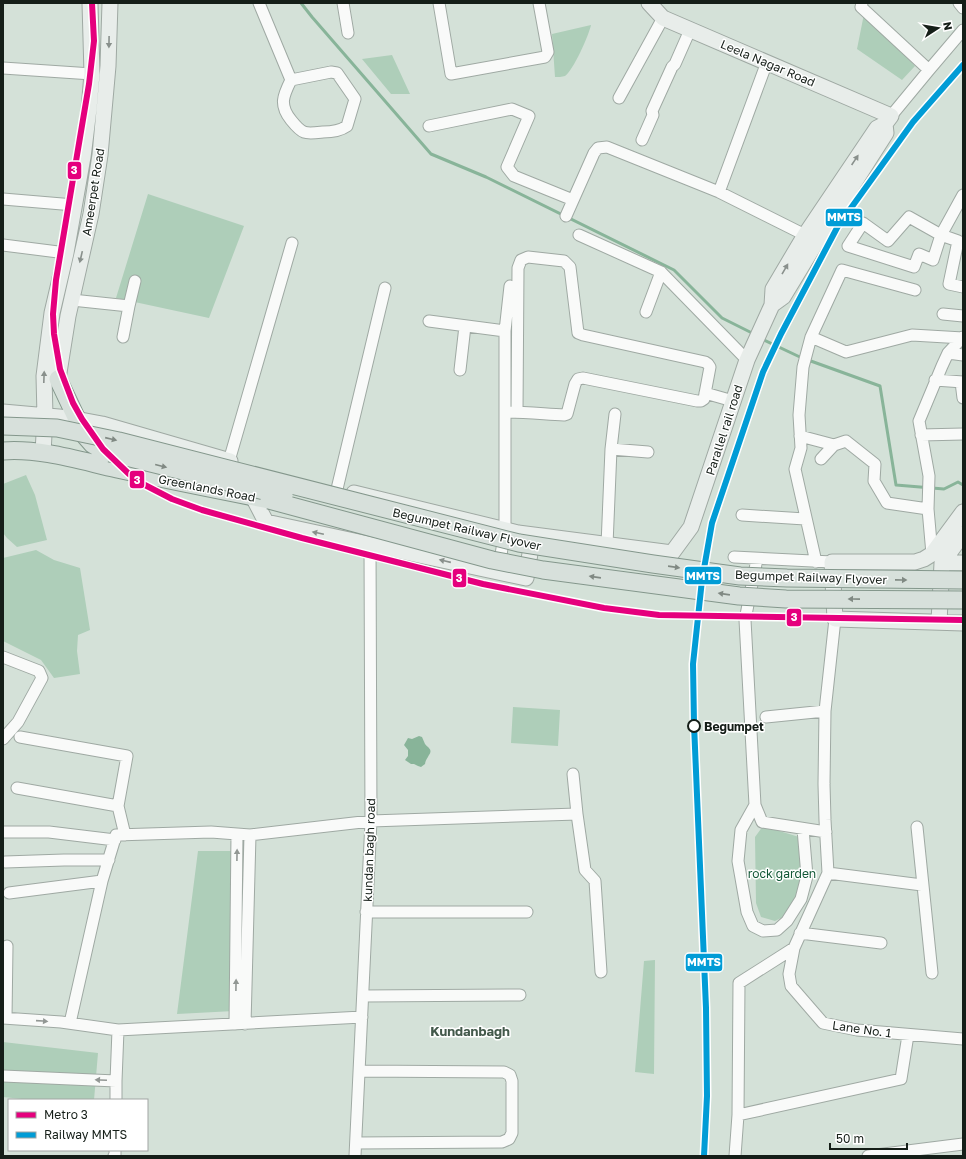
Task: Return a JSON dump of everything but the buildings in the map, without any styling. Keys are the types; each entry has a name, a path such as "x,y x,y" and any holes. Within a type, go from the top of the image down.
{"main road":[{"path":"58,379 85,436 92,444 110,453 519,554 602,563 653,564"},
{"name":"Begumpet Railway Flyover","path":"3,426 57,428 119,441 519,543 740,576 963,580"},
{"name":"Greenlands Road","path":"3,451 21,450 43,453 174,482 261,499"},
{"name":"Begumpet Railway Flyover","path":"261,499 492,560 543,570 739,596 786,599 963,600"}],"street":[{"name":"Ameerpet Road","path":"43,453 45,416 44,376 52,313 66,253 83,158 92,74 90,3"},
{"name":"Ameerpet Road","path":"58,379 72,300 91,214 100,155 108,66 110,3"},
{"path":"259,3 290,80 285,91 285,112 299,130 307,134 338,130 347,126 355,99 337,73 331,72 290,80"},
{"path":"343,3 348,33"},
{"path":"439,3 451,74 545,57 548,52 539,3"},
{"name":"Leela Nagar Road","path":"649,3 663,18 767,62 888,120"},
{"path":"862,3 861,7 929,70"},
{"path":"959,3 963,8"},
{"path":"619,98 663,18"},
{"path":"642,140 653,115 652,110 690,30"},
{"name":"Parallel rail road","path":"607,545 672,553 691,527 747,360 769,311 773,289 811,238 877,128 888,120 963,30"},
{"path":"719,192 767,62"},
{"path":"3,68 92,74"},
{"path":"429,126 512,109 529,116 507,167 508,170 514,176 574,200"},
{"path":"566,216 594,153 598,148 607,147 719,192 811,238"},
{"path":"963,195 959,213 941,235 933,260 919,254 914,267 848,246 863,222 888,241 909,217 941,235 958,241 950,284 963,287"},
{"path":"3,199 74,205"},
{"path":"579,235 661,272 747,360"},
{"path":"229,461 292,243"},
{"path":"3,245 66,253"},
{"path":"505,412 567,414 575,384 578,379 583,378 701,401 704,399 710,367 705,362 578,333 570,267 564,261 528,257 521,260 518,268 516,412"},
{"path":"816,562 805,519 795,469 800,448 800,415 804,367 811,337 842,270 916,290"},
{"path":"646,312 661,272"},
{"path":"123,337 136,281"},
{"path":"498,573 505,530 505,332 510,286"},
{"path":"337,489 385,288"},
{"path":"72,300 129,306"},
{"path":"943,314 963,316"},
{"path":"429,321 505,332"},
{"path":"460,370 465,326"},
{"path":"811,337 846,352 912,335 963,337"},
{"path":"939,622 937,558 928,509 929,476 919,420 935,380 948,353 963,337"},
{"path":"948,353 963,356"},
{"path":"505,371 517,366"},
{"path":"935,380 962,382 963,398"},
{"path":"705,393 733,401"},
{"path":"3,412 78,419 108,426 229,461 505,530 607,545 611,449 615,414"},
{"path":"921,435 963,434"},
{"path":"800,436 834,445"},
{"path":"821,459 834,445 846,441 875,464 874,481 887,503 928,509"},
{"path":"611,449 648,452"},
{"path":"261,499 266,522 526,578 532,535"},
{"path":"937,558 954,538 963,512"},
{"path":"742,515 805,519"},
{"name":"kundan bagh road","path":"355,1156 364,996 366,912 371,821 370,544"},
{"path":"734,557 816,562 915,562 924,559 937,558 963,563"},
{"path":"757,559 745,620 755,805 762,822 826,832"},
{"path":"832,562 834,619 825,711 824,784 828,873 922,885"},
{"path":"834,619 959,623"},
{"path":"3,657 39,671 42,678 18,722 3,739"},
{"path":"766,717 825,711"},
{"path":"20,737 127,756 118,806 125,834"},
{"path":"573,774 585,870 595,881 601,972"},
{"path":"17,788 118,806"},
{"path":"755,805 741,830 738,861 746,912 753,926 763,931 777,930 787,921 802,899 807,876 803,829"},
{"path":"70,1023 102,881 116,835 211,832 250,835 371,821 577,814"},
{"path":"917,827 932,974"},
{"path":"3,832 49,832 115,840"},
{"path":"238,834 237,906 242,934"},
{"path":"240,1024 242,934 248,905 250,835"},
{"path":"6,862 109,860"},
{"name":"Lane No. 1","path":"828,873 794,948 789,974 791,986 824,1023 857,1030 963,1039"},
{"path":"9,893 102,881"},
{"path":"237,906 248,905"},
{"path":"366,912 527,912"},
{"path":"800,933 881,943"},
{"path":"7,946 5,1018 70,1023 118,1030 362,1017"},
{"path":"735,1156 738,1115 739,983 794,948"},
{"path":"364,996 520,995"},
{"path":"116,1099 118,1030"},
{"path":"738,1115 901,1079 908,1035"},
{"path":"356,1143 502,1142 509,1139 512,1133 512,1081 510,1075 504,1072 360,1071"},
{"path":"3,1076 116,1081"},
{"path":"868,1156 963,1144"}],"green space":[{"path":"864,14 915,66 902,80 857,49"},
{"path":"591,25 584,44 568,73 565,76 555,77 552,34"},
{"path":"392,55 410,94 391,94 362,59"},
{"path":"148,194 244,226 209,318 116,298"},
{"path":"26,475 35,495 47,540 17,547 3,533 3,484"},
{"path":"36,550 54,560 80,568 90,630 78,635 77,651 80,674 54,678 41,660 3,641 3,558"},
{"path":"513,707 560,710 558,746 511,743"},
{"name":"rock garden","path":"763,826 799,837 809,876 793,912 775,921 761,917 756,903 755,837"},
{"path":"198,851 236,851 234,1011 177,1014"},
{"path":"655,960 654,1074 635,1072 644,961"},
{"path":"3,1042 98,1053 94,1099 22,1099 3,1097"}],"shaded area":[{"path":"419,736 422,737 425,744 430,749 430,753 425,764 421,767 411,764 405,760 408,756 408,750 404,745 408,738 412,739"}],"waterway":[{"path":"301,3 431,154 486,177 674,270 722,318 754,334"},
{"path":"762,339 802,358"},
{"path":"808,360 880,386 896,485 944,489 958,482 963,485"}],"metro line":[{"name":"3","path":"92,3 94,41 89,84 56,280 53,314 54,334 60,369 73,403 82,419 103,449 129,474 143,484 172,499 202,510 302,538 483,584 604,608 659,615 963,620"}],"rail line":[{"name":"MMTS","path":"704,1156 707,1096 706,1008 694,724 693,664 702,580 712,523 763,372 781,334 838,226 913,122 963,65"}],"place":[{"name":"Begumpet","path":"694,726"}],"district":[{"name":"Kundanbagh","path":"470,1031"}]}
